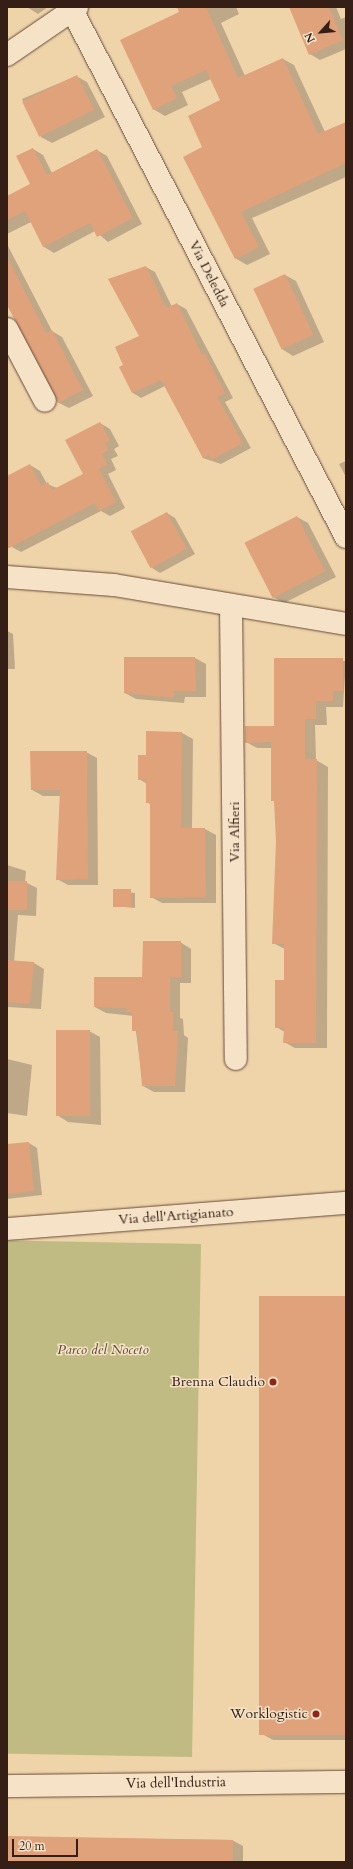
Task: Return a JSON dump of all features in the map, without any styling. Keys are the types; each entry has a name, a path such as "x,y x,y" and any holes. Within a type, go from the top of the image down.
{"street":[{"path":"7,55 75,9"},
{"name":"Via Deledda","path":"75,9 346,537"},
{"path":"7,329 45,402"},
{"path":"7,577 114,585 346,624"},
{"name":"Via Alfieri","path":"231,605 236,1059"},
{"name":"Via dell'Artigianato","path":"7,1229 346,1203"},
{"name":"Via dell'Industria","path":"7,1786 346,1782"}],"green space":[{"name":"Parco del Noceto","path":"7,1241 201,1244 192,1757 7,1754"}],"building":[{"path":"177,7 206,7 238,78 283,58 318,134 346,122 346,163 241,212 259,247 235,259 183,157 202,147 188,116 220,100 206,70 171,86 177,98 153,110 120,40 179,12"},
{"path":"289,7 329,7 343,40 309,55"},
{"path":"77,75 94,110 39,137 22,102"},
{"path":"33,148 47,175 97,149 133,218 97,237 90,223 43,247 25,211 7,220 7,196 30,184 16,156"},
{"path":"7,257 46,333 52,330 83,390 58,403 7,304"},
{"path":"146,266 166,308 177,303 202,355 205,354 225,393 217,397 243,443 211,460 209,455 203,458 161,380 132,393 119,367 123,365 115,347 139,336 108,279"},
{"path":"285,274 313,335 282,350 253,289"},
{"path":"100,422 110,441 105,443 108,450 102,454 107,464 99,469 116,502 99,511 95,503 7,549 7,476 30,464 41,486 48,482 52,490 83,474 65,440"},
{"path":"167,512 187,549 151,568 131,531"},
{"path":"297,516 325,571 273,598 244,543"},
{"path":"124,657 195,657 196,691 174,691 174,698 124,693"},
{"path":"274,658 343,658 343,691 333,691 333,701 316,701 316,719 305,719 305,759 317,759 316,1043 283,1043 284,1028 275,1028 275,980 284,980 284,944 272,944 276,841 274,801 271,801 271,742 245,743 245,726 274,726"},
{"path":"146,731 182,732 181,828 205,828 206,897 150,898 150,803 146,803 146,780 138,780 138,755 146,755"},
{"path":"30,751 87,751 88,879 56,880 60,790 31,790"},
{"path":"7,881 27,881 27,910 7,910"},
{"path":"113,889 131,889 131,907 113,907"},
{"path":"143,941 181,941 181,977 170,977 170,1012 173,1012 173,1031 178,1031 175,1086 142,1086 137,1031 132,1031 132,1012 126,1012 126,1008 94,1007 94,977 142,977"},
{"path":"7,960 34,962 30,1004 7,1002"},
{"path":"56,1030 90,1030 90,1116 56,1116"},
{"path":"29,1142 34,1191 7,1194 7,1144"},
{"path":"259,1296 346,1296 346,1735 259,1735"},
{"path":"7,1836 233,1840 233,1862 7,1862"}],"place":[{"name":"Brenna Claudio","path":"273,1382"},
{"name":"Worklogistic","path":"316,1714"}]}
